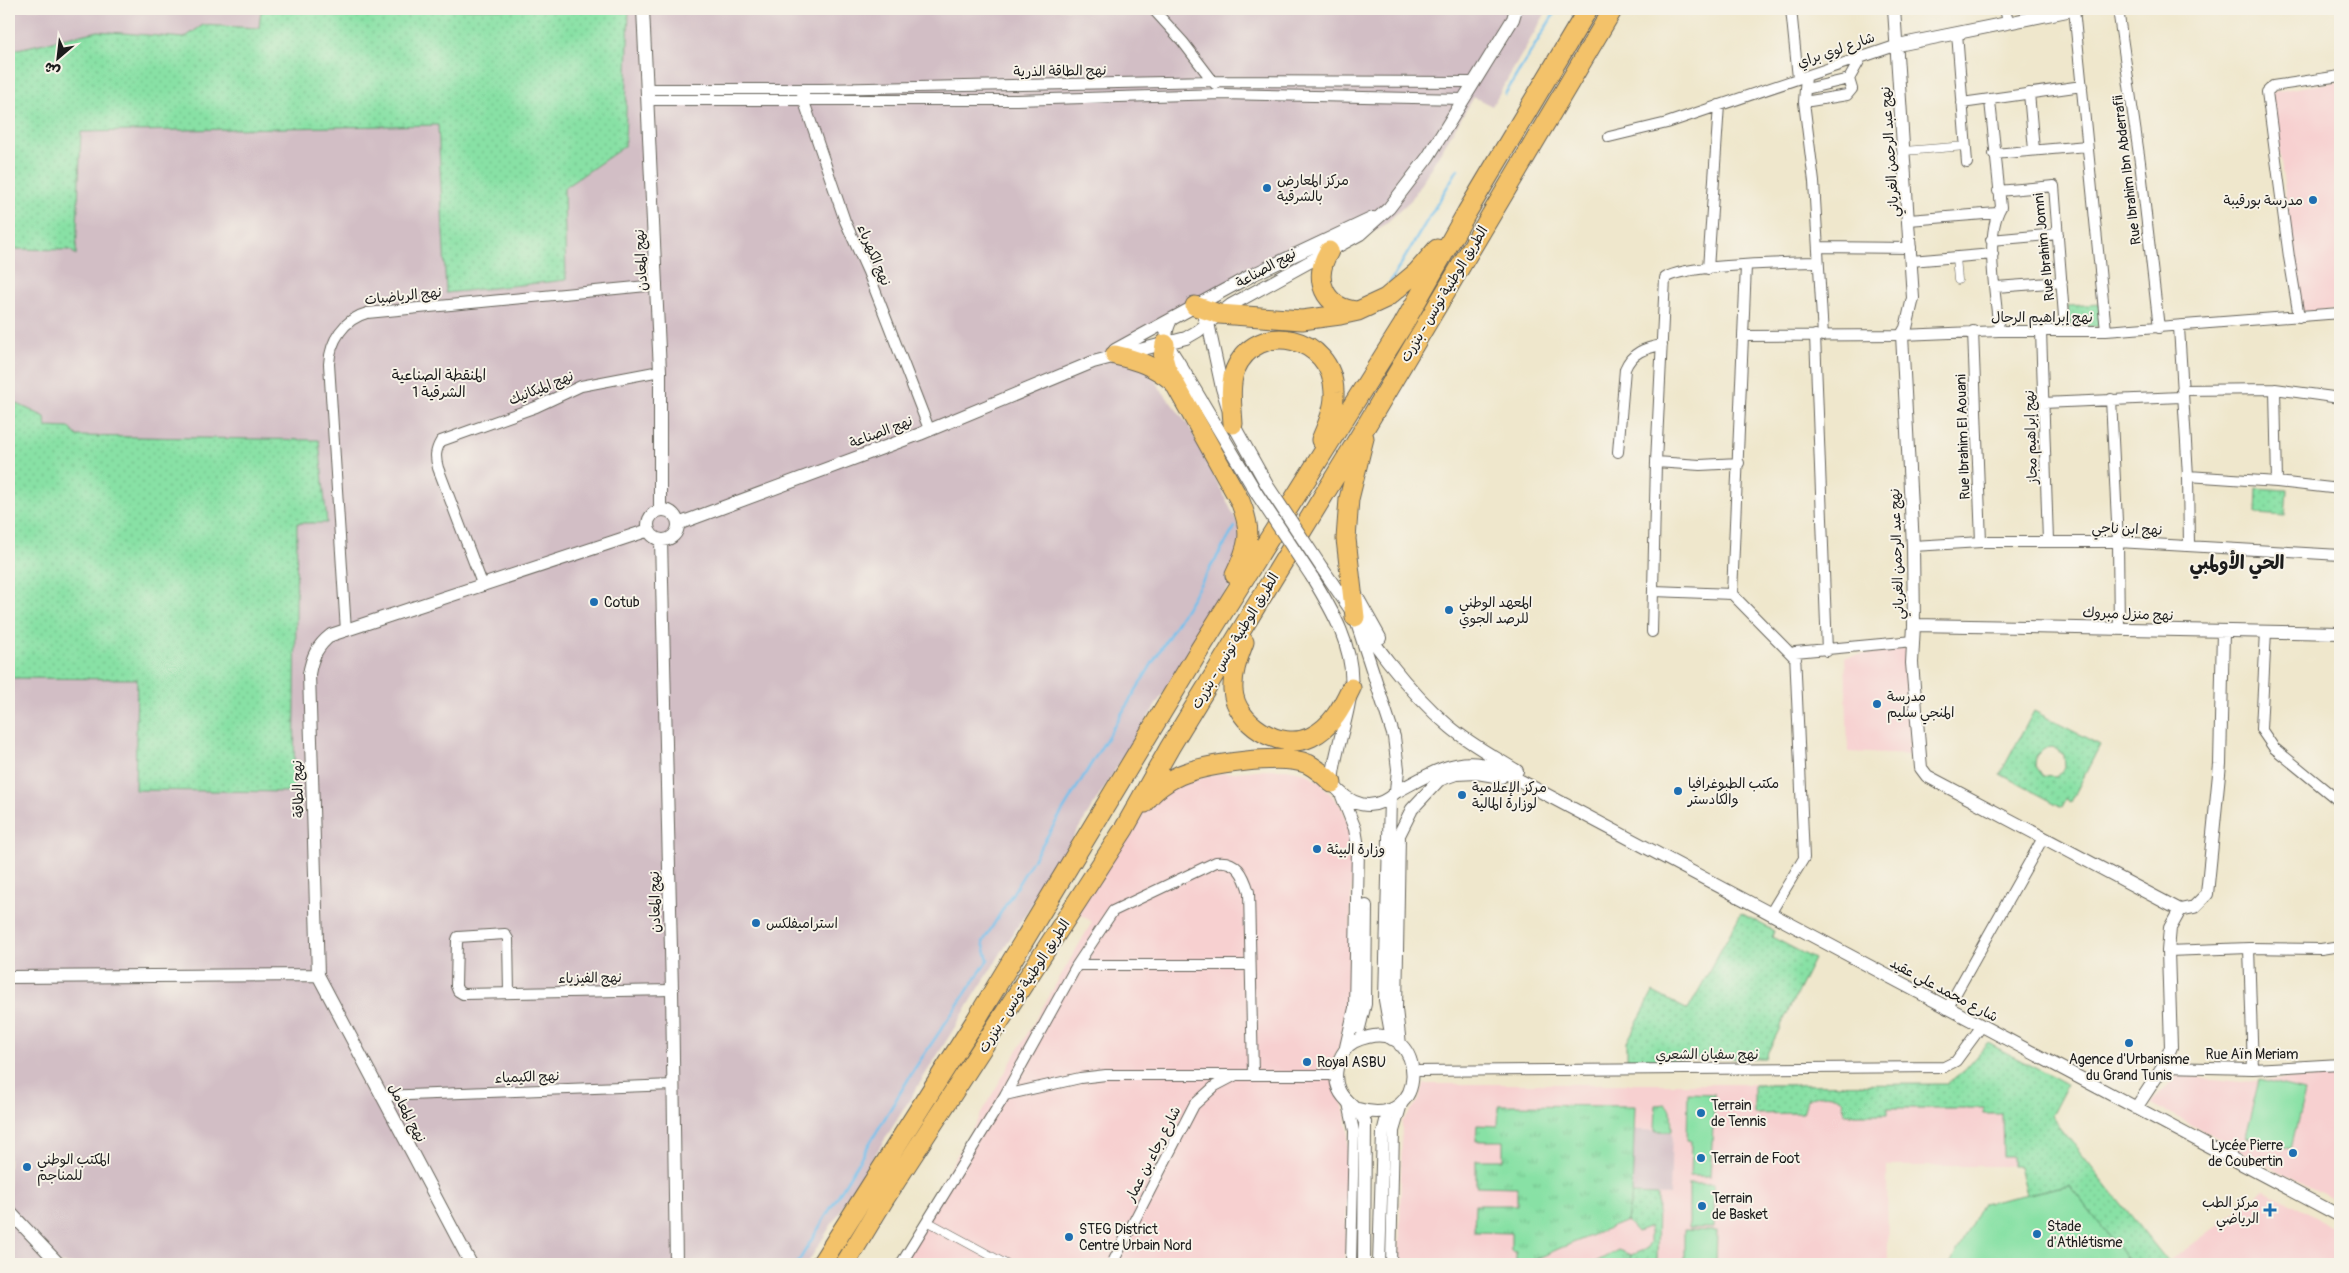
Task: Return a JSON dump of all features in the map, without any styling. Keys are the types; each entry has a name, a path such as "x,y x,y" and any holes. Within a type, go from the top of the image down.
{"highway":[{"name":"الطريق الوطنية تونس - بنزرت","path":"821,1264 986,1004 1200,649 1307,475 1403,325 1467,212 1588,9"},
{"name":"الطريق الوطنية تونس - بنزرت","path":"845,1264 1124,829 1170,747 1253,614 1369,421 1613,9"},
{"path":"1191,309 1214,318 1302,320 1358,311 1386,298 1398,290 1417,272 1467,212"},
{"path":"1329,251 1321,269 1324,290 1337,306 1358,311"},
{"path":"1233,424 1232,385 1235,371 1241,360 1259,345 1269,341 1284,339 1308,345 1319,353 1329,368 1335,394 1325,430 1307,475"},
{"path":"1165,344 1164,362 1240,501 1247,517 1249,532 1244,556 1200,649"},
{"path":"1116,355 1134,359 1158,370 1178,386"},
{"path":"1356,617 1346,539 1349,499 1369,421"},
{"path":"1253,614 1234,673 1233,692 1239,708 1253,726 1279,739 1310,738 1334,720 1351,688"},
{"path":"1124,829 1135,817 1148,796 1178,776 1214,765 1290,760 1307,764 1318,770 1337,790"}],"street":[{"name":"نهج المعادن","path":"643,9 660,371 660,510"},
{"path":"1153,9 1213,81 1221,94"},
{"name":"نهج الصناعة","path":"678,524 930,429 1093,362 1192,336 1214,318 1259,288 1360,234 1396,199 1428,158 1513,19 1516,9"},
{"path":"1791,9 1802,77 1806,89 1804,102 1814,182 1818,247 1827,651"},
{"name":"نهج عبد الرحمن الغرياني","path":"1894,9 1898,45 1913,298 1906,328 1902,336 1913,546 1914,641 1912,663 1921,768 1927,776 2180,910"},
{"path":"2005,9 2008,22"},
{"path":"2075,9 2106,331"},
{"name":"شارع لوي براي","path":"1609,137 1667,123 1898,45 2075,9"},
{"name":"Rue Ibrahim Ibn Abderrafii","path":"2118,9 2139,153 2159,328"},
{"path":"1957,33 1967,163"},
{"path":"1806,89 1848,79 1862,56"},
{"path":"2299,317 2288,257 2267,92 2273,86 2340,76"},
{"path":"1804,102 1848,95 1852,88 1848,79"},
{"name":"نهج الطاقة الذرية","path":"647,94 1213,81 1473,82"},
{"path":"1962,103 1990,101 2029,92 2082,86"},
{"name":"نهج الكهرباء","path":"800,89 845,221 868,272 930,429"},
{"path":"2029,92 2034,150"},
{"name":"نهج الطاقة الذرية","path":"647,94 803,101 1035,99 1221,94 1463,99"},
{"path":"1990,101 1994,154 2001,206 1997,213 1991,240 1999,331"},
{"path":"1708,269 1719,105"},
{"path":"1904,151 1966,146"},
{"path":"1994,154 2088,146"},
{"name":"Rue Ibrahim Jomni","path":"1998,191 2054,186 2066,330"},
{"path":"1909,220 1997,213"},
{"name":"نهج الصناعة","path":"1093,362 1254,274 1380,215"},
{"path":"1991,240 2058,234"},
{"path":"1818,247 1956,257 1993,254"},
{"path":"1956,257 1958,280"},
{"path":"1652,632 1656,462 1665,278 1672,274 1708,269 1818,262"},
{"path":"1732,594 1746,266"},
{"path":"1996,287 2062,282"},
{"name":"نهج الرياضيات","path":"346,631 329,364 329,353 336,337 344,327 354,316 367,313 657,286"},
{"name":"نهج إبراهيم الرحال","path":"1743,336 1902,336 1973,331 2106,331 2179,327 2340,313"},
{"path":"1214,318 1222,388 1233,424 1317,573 1339,624 1346,646 1351,688 1333,765 1337,790 1350,816 1358,847 1355,1008 1351,1044"},
{"path":"1171,320 1166,328 1165,344 1179,363 1257,494 1317,573 1356,617 1402,678 1427,706 1451,728 1525,776 1536,788"},
{"path":"2179,327 2188,476 2189,545"},
{"name":"Rue Ibrahim El Aouani","path":"1973,331 1981,542"},
{"name":"نهج إبراهيم مجاز","path":"2041,331 2048,541"},
{"path":"1618,452 1625,369 1628,360 1647,347 1662,345"},
{"name":"نهج الميكانيك","path":"483,586 435,458 436,448 441,441 536,407 581,386 660,371"},
{"path":"2275,389 2277,482"},
{"path":"2044,403 2182,393 2275,389 2340,398"},
{"path":"2111,399 2118,542 2119,629"},
{"path":"1656,462 1700,465 1739,464"},
{"path":"2188,476 2277,482 2340,489"},
{"path":"660,510 665,510 674,514 678,524 670,538 661,540 652,535 649,530 649,518 660,510"},
{"name":"نهج الطاقة","path":"318,975 309,674 312,660 323,642 331,635 649,530"},
{"name":"نهج المعادن","path":"661,540 672,990 676,1264"},
{"name":"نهج ابن ناجي","path":"1913,546 1981,542 2118,542 2340,555"},
{"path":"1351,586 1402,678"},
{"path":"1654,591 1732,594 1796,659"},
{"path":"1356,617 1394,737 1398,770 1393,795 1385,1000 1396,1042"},
{"name":"نهج منزل مبروك","path":"1914,625 2340,633"},
{"path":"2136,1108 2163,1066 2170,1047 2168,951 2170,928 2180,910 2194,907 2207,894 2220,764 2223,631"},
{"path":"2266,631 2261,729 2274,748 2340,802"},
{"path":"1770,914 1804,858 1796,652 1827,651 1914,641"},
{"path":"1337,790 1353,803 1367,805 1393,795 1440,769 1453,765 1479,764 1502,771 1516,780 1536,788"},
{"path":"1396,1042 1398,841 1406,819 1420,797 1439,780 1456,774 1477,773 1516,780"},
{"name":"شارع محمد علي عقيد","path":"1536,788 1947,1009 2340,1216"},
{"path":"1947,1009 2043,838"},
{"path":"901,1264 1005,1095 1077,965 1117,907 1216,862 1224,861 1239,869 1245,877 1249,892 1253,1074"},
{"name":"نهج الفيزياء","path":"509,993 508,939 505,934 458,937 456,986 458,991 463,994 672,990"},
{"path":"2168,951 2249,948 2320,949 2340,946"},
{"path":"2249,948 2253,1069"},
{"path":"1077,965 1250,965"},
{"path":"9,977 318,975"},
{"name":"نهج المعامل","path":"318,975 471,1264"},
{"name":"نهج سفيان الشعري","path":"1414,1071 1944,1066 1956,1061 1981,1027"},
{"path":"1364,1264 1365,1122 1339,1090 1336,1075 1338,1060 1351,1044 1373,1035 1396,1042 1410,1056 1414,1071 1412,1087 1387,1117 1383,1133 1380,1264"},
{"name":"Rue Aïn Meriam","path":"2163,1066 2253,1069 2340,1064"},
{"name":"شارع رجاء بن عمار","path":"1112,1264 1194,1105 1215,1086 1238,1074"},
{"path":"1005,1095 1080,1078 1106,1075 1336,1075"},
{"name":"نهج الكيمياء","path":"381,1096 673,1085"},
{"path":"1353,1106 1376,1113 1398,1105"},
{"path":"1391,1264 1394,1131 1398,1105"},
{"path":"1350,1264 1353,1106"},
{"path":"9,1211 58,1264"},
{"path":"927,1221 1006,1264"}],"shaded area":[{"path":"9,9 1548,9 1492,106 1474,97 1411,200 1384,225 1342,250 1331,234 1130,336 1159,387 1189,426 1252,551 807,1264 9,1264"},
{"name":"مدرسة بورقيبة","path":"2340,81 2340,309 2302,312 2271,92"},
{"name":"مدرسة المنجي سليم","path":"1905,648 1911,755 1848,752 1845,657"},
{"path":"1287,769 1306,773 1320,782 1341,806 1350,826 1353,844 1348,1006 1341,1043 1335,1054 1332,1079 1343,1104 1348,1129 1345,1264 894,1264 1092,922 1077,912 1144,808 1175,784 1223,773"},
{"name":"Lycée Pierre de Coubertin","path":"2178,1075 2240,1082 2340,1076 2340,1203 2150,1103"},
{"path":"1424,1084 2012,1084 2012,1166 1887,1166 1888,1264 1399,1264 1402,1122 1419,1100"},
{"path":"1634,1130 1672,1131 1670,1195 1632,1194"},
{"name":"مركز الطب الرياضي","path":"2265,1190 2340,1230 2340,1264 2166,1264"}],"green space":[{"path":"261,9 629,9 625,146 564,188 566,280 446,293 438,125 81,132 76,255 70,250 9,249 9,51 98,31 184,38 203,25 259,28"},
{"path":"2100,304 2102,326 2070,328 2068,306"},
{"path":"9,400 45,417 46,427 70,428 77,436 319,440 327,523 297,523 294,792 135,790 137,679 9,678"},
{"path":"2257,488 2287,490 2285,516 2256,514"},
{"path":"2034,711 2100,745 2071,802 2066,799 2062,807 2000,774","holes":["2053,747 2064,755 2065,767 2056,777 2043,776 2035,765 2036,756 2044,748"]},
{"path":"1741,913 1774,931 1772,937 1814,959 1765,1058 1627,1060 1627,1042 1653,992 1688,1010"},
{"path":"1988,1043 2067,1085 2051,1116 2169,1263 2131,1264 2069,1185 2026,1194 2019,1166 2012,1166 2012,1156 2003,1156 2002,1114 1984,1114 1984,1108 1888,1108 1888,1114 1845,1114 1842,1100 1825,1094 1807,1100 1803,1113 1754,1114 1754,1085 1947,1084 1964,1070"},
{"path":"2259,1080 2305,1091 2291,1149 2245,1137"},
{"name":"Terrain de Tennis","path":"1688,1093 1715,1094 1710,1176 1690,1176 1691,1141 1687,1140"},
{"path":"1665,1104 1671,1110 1672,1131 1655,1131 1656,1105"},
{"path":"1499,1105 1635,1106 1632,1194 1627,1221 1526,1264 1516,1264 1516,1252 1511,1251 1511,1233 1474,1232 1475,1205 1517,1205 1517,1187 1476,1186 1476,1160 1503,1160 1503,1141 1476,1141 1477,1125 1498,1126"},
{"name":"Terrain de Basket","path":"1689,1184 1714,1184 1714,1228 1689,1228"},
{"name":"Stade d'Athlétisme","path":"2069,1185 2131,1264 1950,1264 1982,1204"},
{"path":"1632,1194 1658,1195 1657,1264 1631,1264 1631,1255 1646,1249 1650,1242 1650,1227 1637,1232 1627,1221"},
{"path":"1684,1230 1717,1231 1716,1264 1684,1264"},
{"path":"1618,1250 1631,1255 1631,1264 1592,1264"}],"waterway":[{"path":"1505,94 1557,9"},
{"path":"1389,284 1458,169"},
{"path":"797,1264 915,1068 988,960 983,942 1235,527"}],"place":[{"name":"مركز المعارض بالشرقية","path":"1267,188"},
{"name":"مدرسة بورقيبة","path":"2313,200"},
{"name":"Cotub","path":"594,602"},
{"name":"المعهد الوطني للرصد الجوي","path":"1449,610"},
{"name":"مدرسة المنجي سليم","path":"1877,704"},
{"name":"مكتب الطبوغرافيا والكادستر","path":"1678,791"},
{"name":"مركز الإعلامية لوزارة المالية","path":"1462,795"},
{"name":"وزارة البيئة","path":"1317,849"},
{"name":"استراميفلكس","path":"756,923"},
{"name":"Agence d'Urbanisme du Grand Tunis","path":"2129,1043"},
{"name":"Royal ASBU","path":"1307,1062"},
{"name":"Terrain de Tennis","path":"1701,1113"},
{"name":"Lycée Pierre de Coubertin","path":"2293,1153"},
{"name":"Terrain de Foot","path":"1701,1158"},
{"name":"المكتب الوطني للمناجم","path":"27,1167"},
{"name":"Terrain de Basket","path":"1702,1206"},
{"name":"مركز الطب الرياضي","path":"2270,1210"},
{"name":"Stade d'Athlétisme","path":"2037,1234"},
{"name":"STEG District Centre Urbain Nord","path":"1069,1237"}],"district":[{"name":"المنقطة الصناعية الشرقية 1","path":"439,384"},
{"name":"الحي الأولمبي","path":"2237,563"}]}
